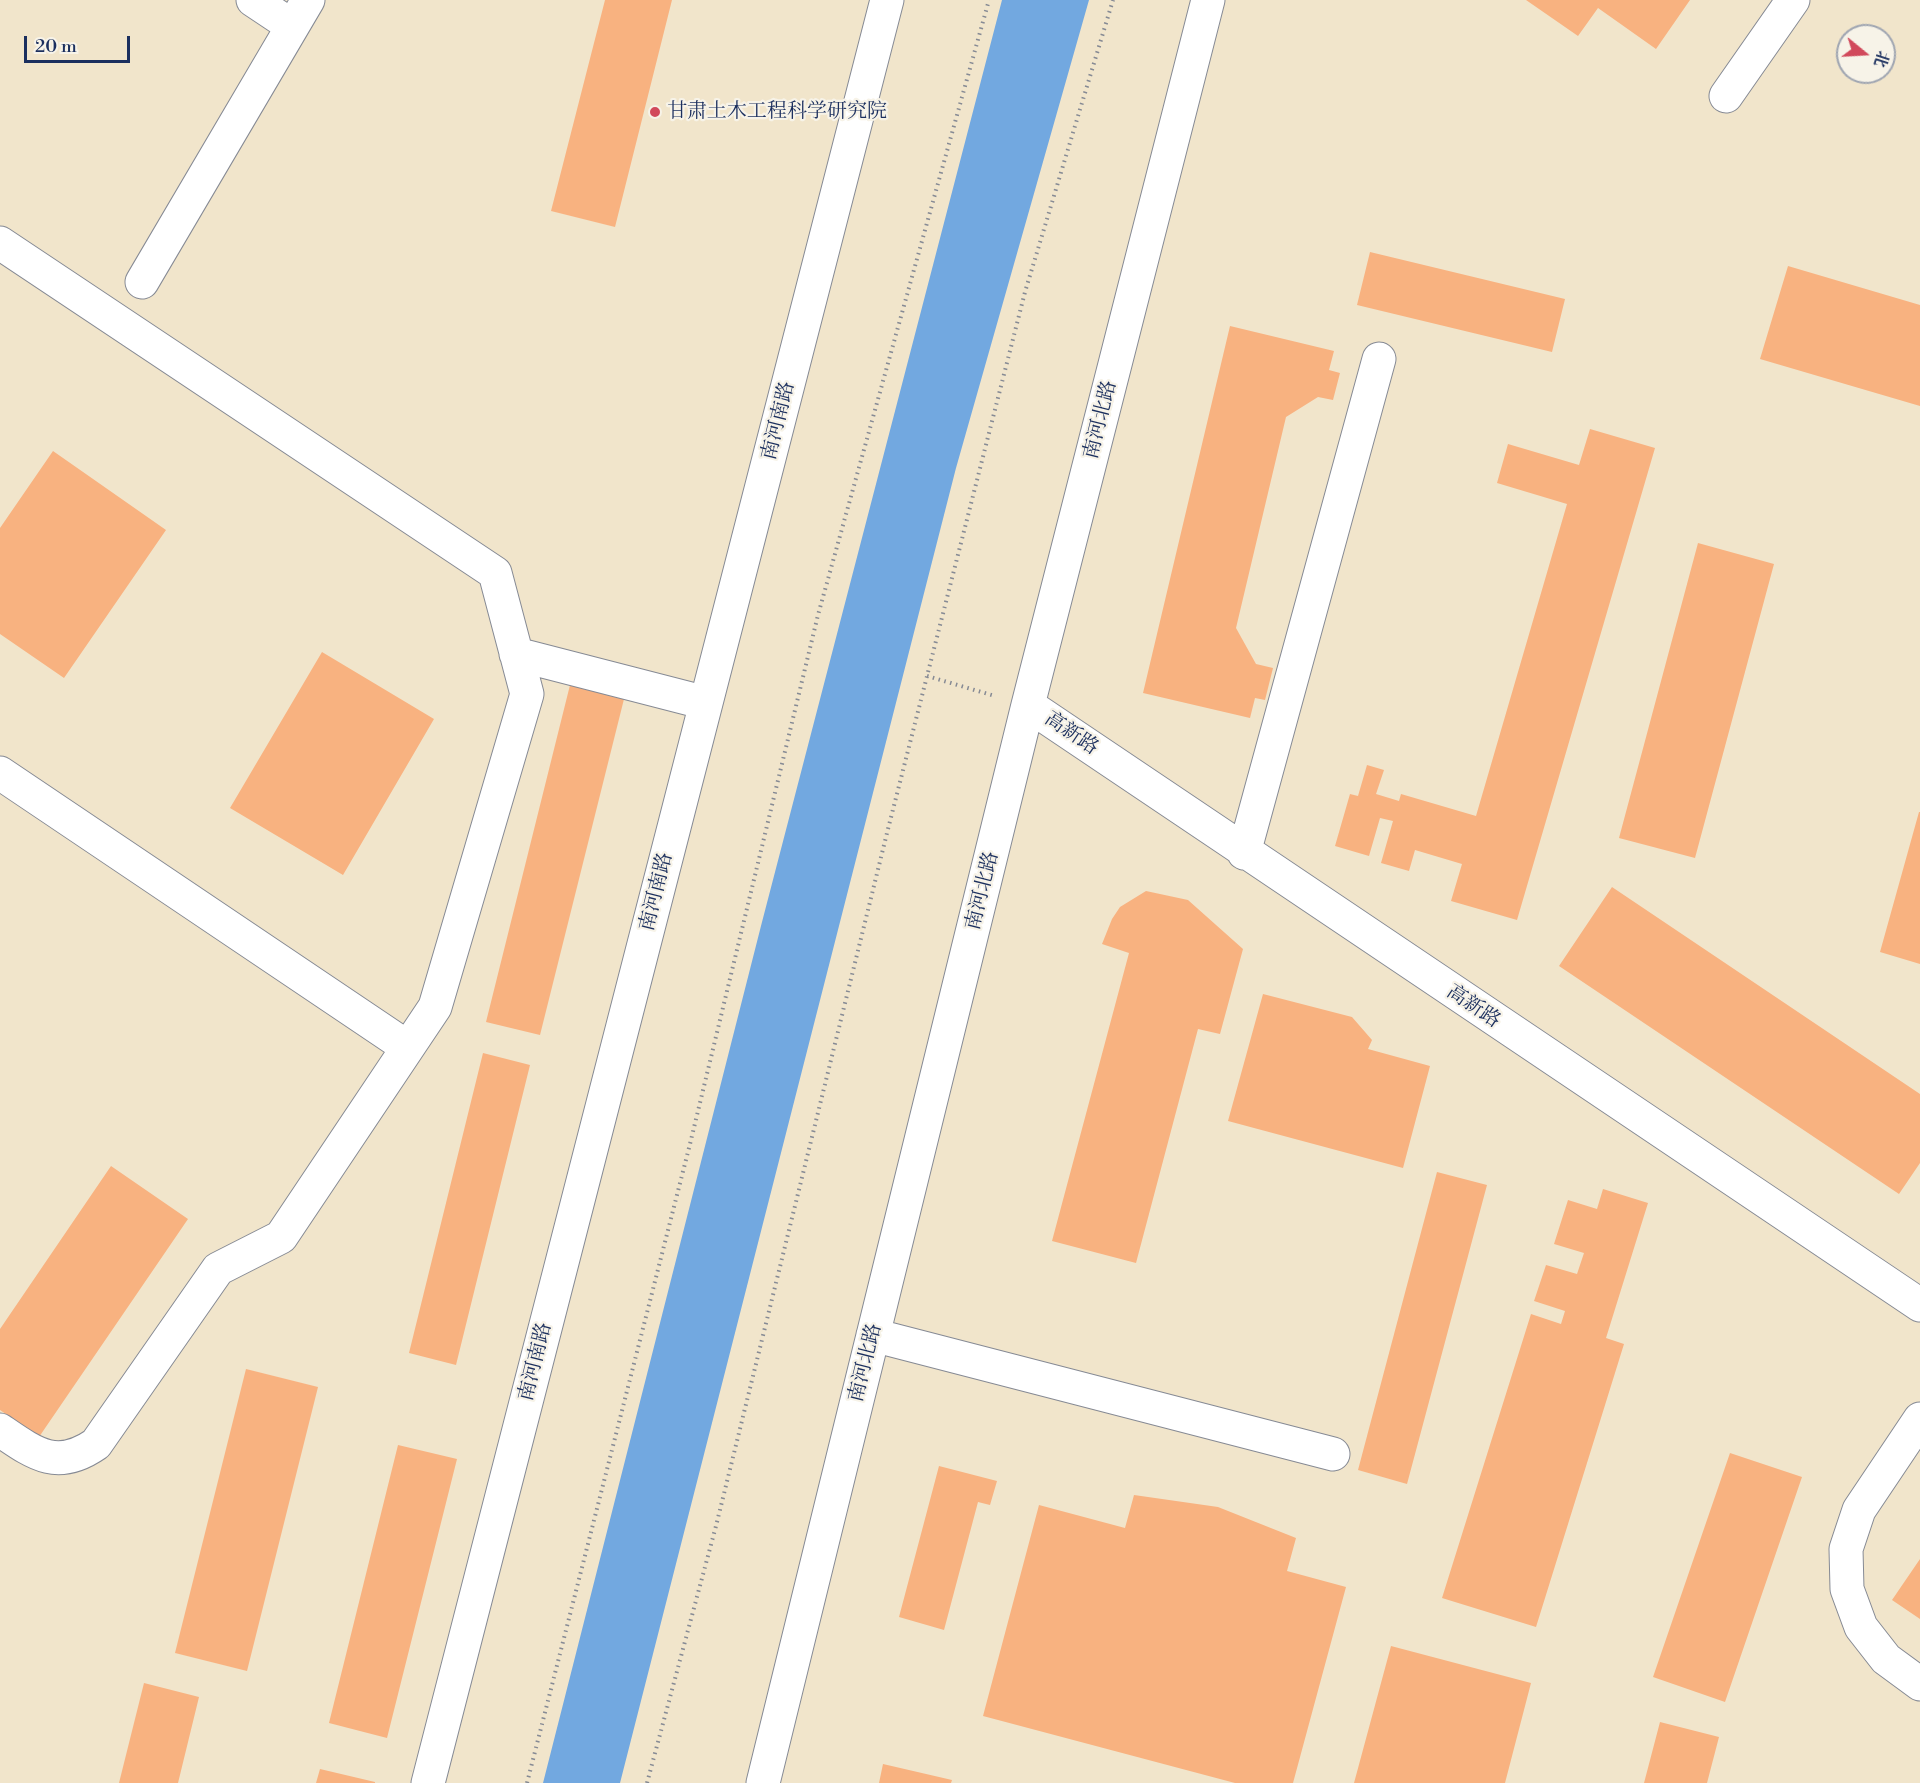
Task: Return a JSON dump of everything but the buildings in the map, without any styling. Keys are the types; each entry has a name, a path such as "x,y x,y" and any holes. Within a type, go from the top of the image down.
{"street":[{"path":"142,282 300,13 253,0"},
{"name":"南河南路","path":"428,1783 887,0"},
{"name":"南河北路","path":"763,1783 1028,705 1208,0"},
{"path":"1726,96 1793,0"},
{"path":"0,243 495,573 527,694 435,1006 281,1237 218,1269 96,1444 72,1457 45,1457 28,1449 0,1430"},
{"path":"1244,853 1379,359"},
{"path":"516,654 706,703"},
{"name":"高新路","path":"1028,705 1244,853 1920,1305"},
{"path":"0,773 407,1047"},
{"path":"873,1335 1333,1454"},
{"path":"1920,1419 1859,1510 1846,1549 1847,1589 1861,1627 1886,1659 1920,1684"}],"path":[{"path":"527,1783 690,1144 818,615 989,0"},
{"path":"647,1783 716,1526 1025,292 1113,0"},
{"path":"927,676 1028,705"}],"water":[{"path":"1002,0 1089,0 956,468 620,1783 543,1783 762,922"}],"place":[{"name":"甘肃土木工程科学研究院","path":"655,112"}]}
